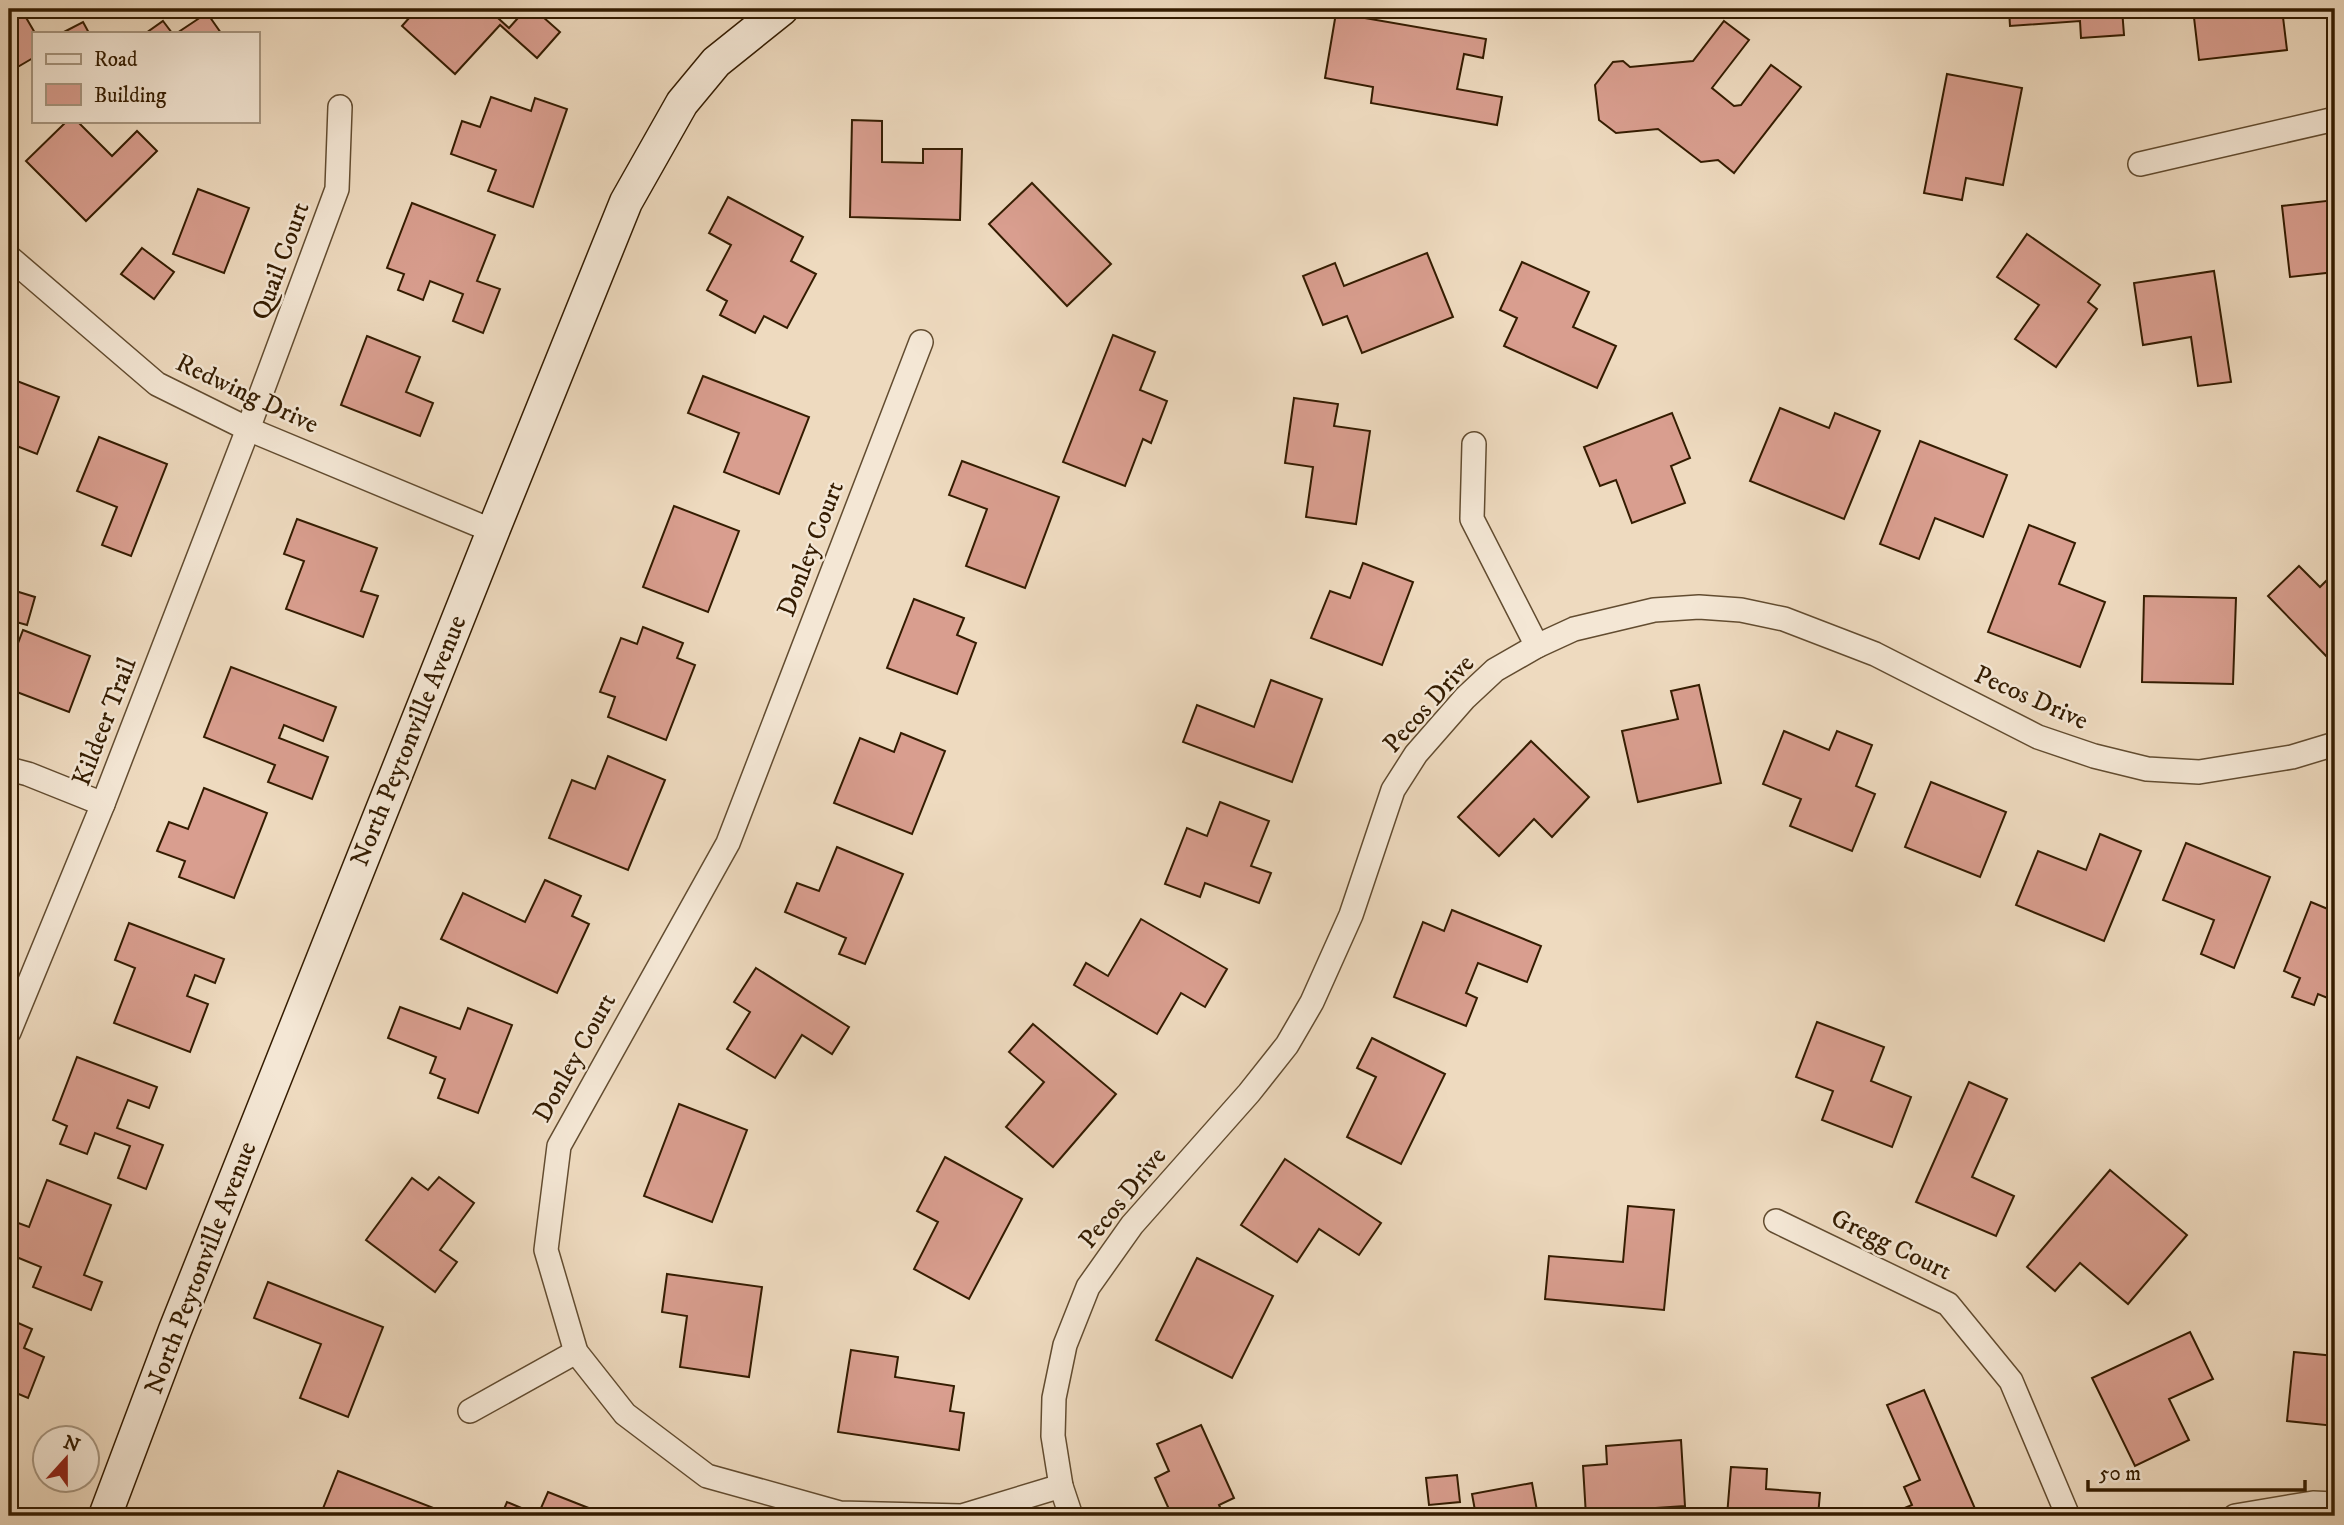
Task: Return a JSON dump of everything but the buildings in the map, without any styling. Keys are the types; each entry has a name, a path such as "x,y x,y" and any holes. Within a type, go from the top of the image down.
{"street":[{"name":"North Peytonville Avenue","path":"105,1516 180,1317 626,202 682,103 716,62 782,9"},
{"name":"Quail Court","path":"248,429 337,189 340,107"},
{"path":"2140,164 2335,119"},
{"name":"Redwing Drive","path":"9,257 157,384 248,429 493,531"},
{"name":"Donley Court","path":"921,342 728,843 559,1146 546,1250 576,1352 625,1414 707,1476 840,1513 962,1516 1061,1486"},
{"name":"Kildeer Trail","path":"9,1032 103,804 248,429"},
{"path":"1474,444 1472,519 1537,646"},
{"name":"Pecos Drive","path":"1071,1516 1061,1486 1053,1436 1054,1398 1065,1345 1088,1287 1132,1225 1249,1093 1287,1045 1312,1002 1351,915 1393,790 1416,754 1465,698 1495,670 1574,629 1654,610 1699,607 1741,610 1784,619 1875,654 2038,737 2094,756 2147,769 2199,772 2292,757 2335,744"},
{"path":"9,769 103,804"},
{"name":"Gregg Court","path":"1776,1221 1948,1304 2011,1381 2068,1516"},
{"path":"470,1411 576,1352"},
{"path":"2235,1516 2314,1503 2335,1504"}]}
